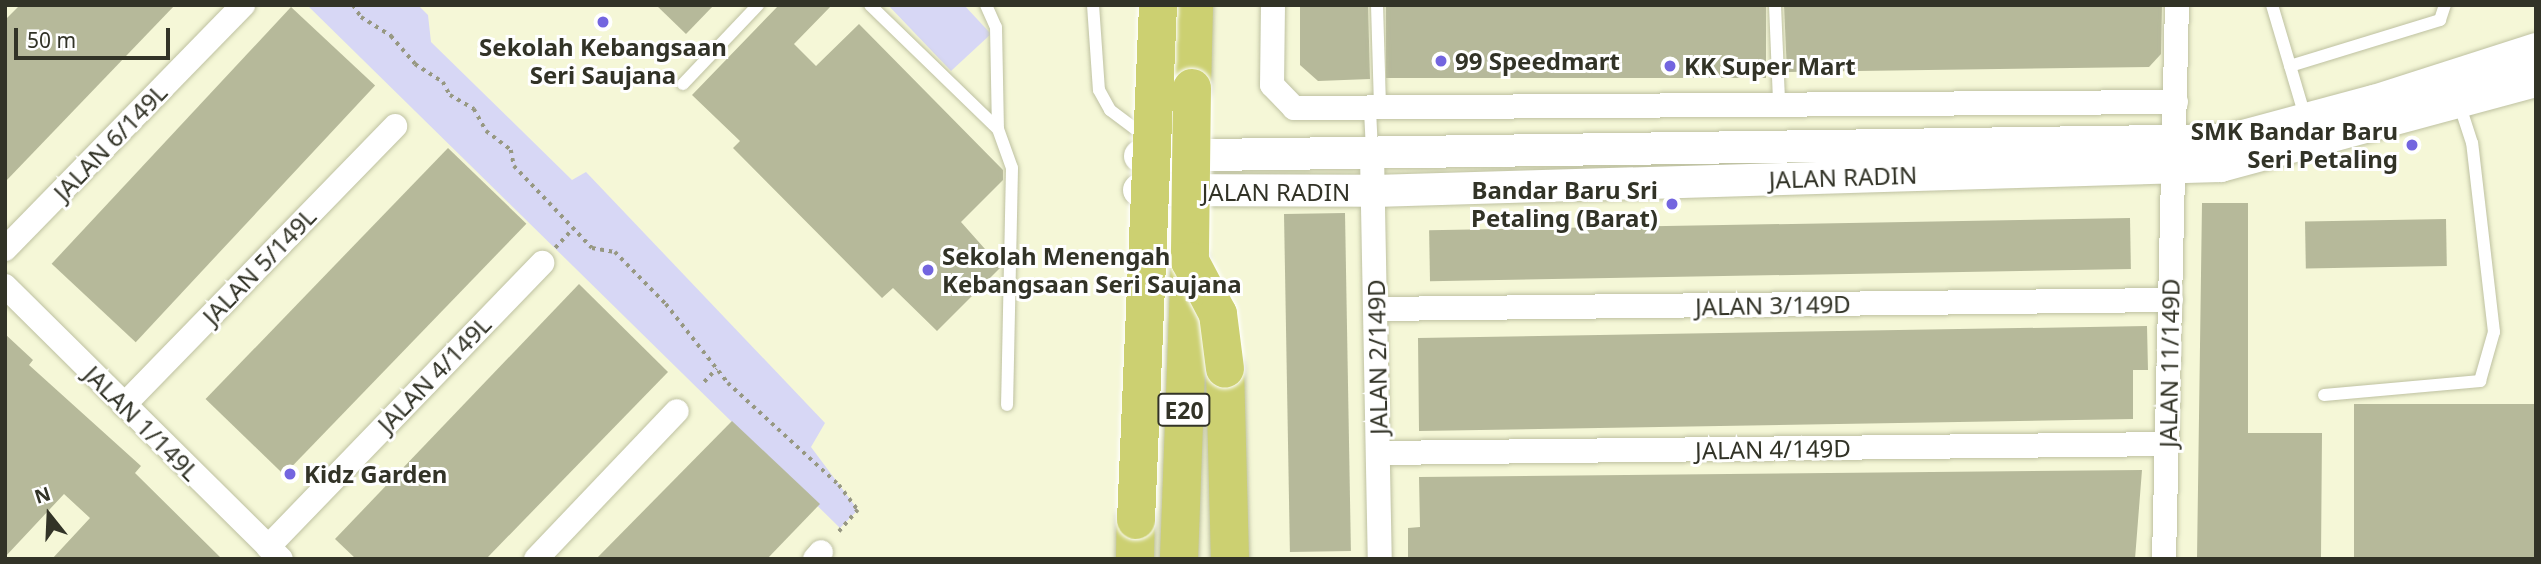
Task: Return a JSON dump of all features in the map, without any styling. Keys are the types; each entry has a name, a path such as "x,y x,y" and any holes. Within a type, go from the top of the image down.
{"highway":[{"name":"E20","path":"1135,559 1158,5"},
{"name":"E20","path":"1179,559 1190,261 1194,5"},
{"path":"1190,261 1218,314 1230,559"}],"street":[{"name":"JALAN 6/149L","path":"5,249 243,5"},
{"path":"1273,5 1272,85 1294,108 1375,110 1779,102 2176,102"},
{"name":"JALAN 11/149D","path":"2164,559 2177,5"},
{"name":"JALAN RADIN","path":"1141,145 1372,155 2174,154 2246,162 2455,91 2536,49"},
{"name":"JALAN RADIN","path":"1139,190 1374,191 2174,154 2306,120 2455,91 2536,80"},
{"name":"JALAN 5/149L","path":"124,405 395,126"},
{"name":"JALAN 2/149D","path":"1372,155 1380,559"},
{"name":"JALAN 4/149L","path":"275,553 542,263"},
{"name":"JALAN 1/149L","path":"5,286 275,553"},
{"name":"JALAN 3/149D","path":"1376,309 2171,300"},
{"path":"536,559 677,411"},
{"name":"JALAN 4/149D","path":"1378,453 2167,444"}],"lane":[{"path":"683,84 758,5"},
{"path":"870,5 998,129"},
{"path":"1093,5 1099,90 1110,110 1141,145"},
{"path":"1372,155 1377,5"},
{"path":"1775,5 1779,102"},
{"path":"2272,5 2306,120"},
{"path":"2290,66 2440,20 2445,5"},
{"path":"991,8 998,129 1012,168 1007,405"},
{"path":"2324,395 2480,381 2494,332 2472,143 2455,91"}],"path":[{"path":"353,5 361,17 391,36 415,64 443,82 450,94 474,109 486,131 511,150 514,166 592,248 615,252 666,304 716,369 782,428 858,510 818,555"},
{"path":"704,382 716,369"}],"shaded area":[{"path":"307,5 418,5 428,15 431,42 572,180 586,172 825,423 811,447 858,510 840,528"},
{"path":"888,5 964,5 991,34 951,71"}],"building":[{"path":"20,5 175,5 5,182 5,20"},
{"path":"656,5 714,5 686,34"},
{"name":"Sekolah Menengah Kebangsaan Seri Saujana","path":"779,5 832,5 794,44 816,66 859,24 1003,170 1003,180 961,222 1001,267 937,331 893,288 882,298 733,148 740,141 692,95"},
{"path":"1300,5 1368,5 1370,79 1318,81 1300,65"},
{"path":"1386,5 1766,5 1766,78 1386,78"},
{"path":"1784,5 2162,5 2161,54 2149,67 1787,72"},
{"path":"291,7 375,85 136,342 52,264"},
{"path":"448,148 526,224 284,475 206,399"},
{"path":"2202,203 2248,203 2248,433 2322,433 2321,559 2197,559"},
{"path":"1345,213 1351,551 1290,552 1284,214"},
{"path":"2130,218 2131,269 1430,281 1429,230"},
{"path":"2446,219 2447,266 2306,268 2305,221"},
{"path":"579,284 668,372 486,559 356,559 335,539"},
{"path":"2147,326 2148,370 2133,370 2133,419 1419,431 1418,338"},
{"path":"5,334 33,360 29,365 141,466 135,473 222,559 52,559 90,518 64,494 5,557"},
{"path":"2354,404 2536,404 2536,559 2354,559"},
{"path":"732,421 820,504 767,559 596,559"},
{"path":"2142,470 2135,559 1408,559 1408,528 1420,527 1419,477"}],"place":[{"name":"Sekolah Kebangsaan Seri Saujana","path":"603,22"},
{"name":"99 Speedmart","path":"1441,61"},
{"name":"KK Super Mart","path":"1670,66"},
{"name":"SMK Bandar Baru Seri Petaling","path":"2412,145"},
{"name":"Bandar Baru Sri Petaling (Barat)","path":"1672,204"},
{"name":"Sekolah Menengah Kebangsaan Seri Saujana","path":"928,270"},
{"name":"Kidz Garden","path":"290,474"}]}
